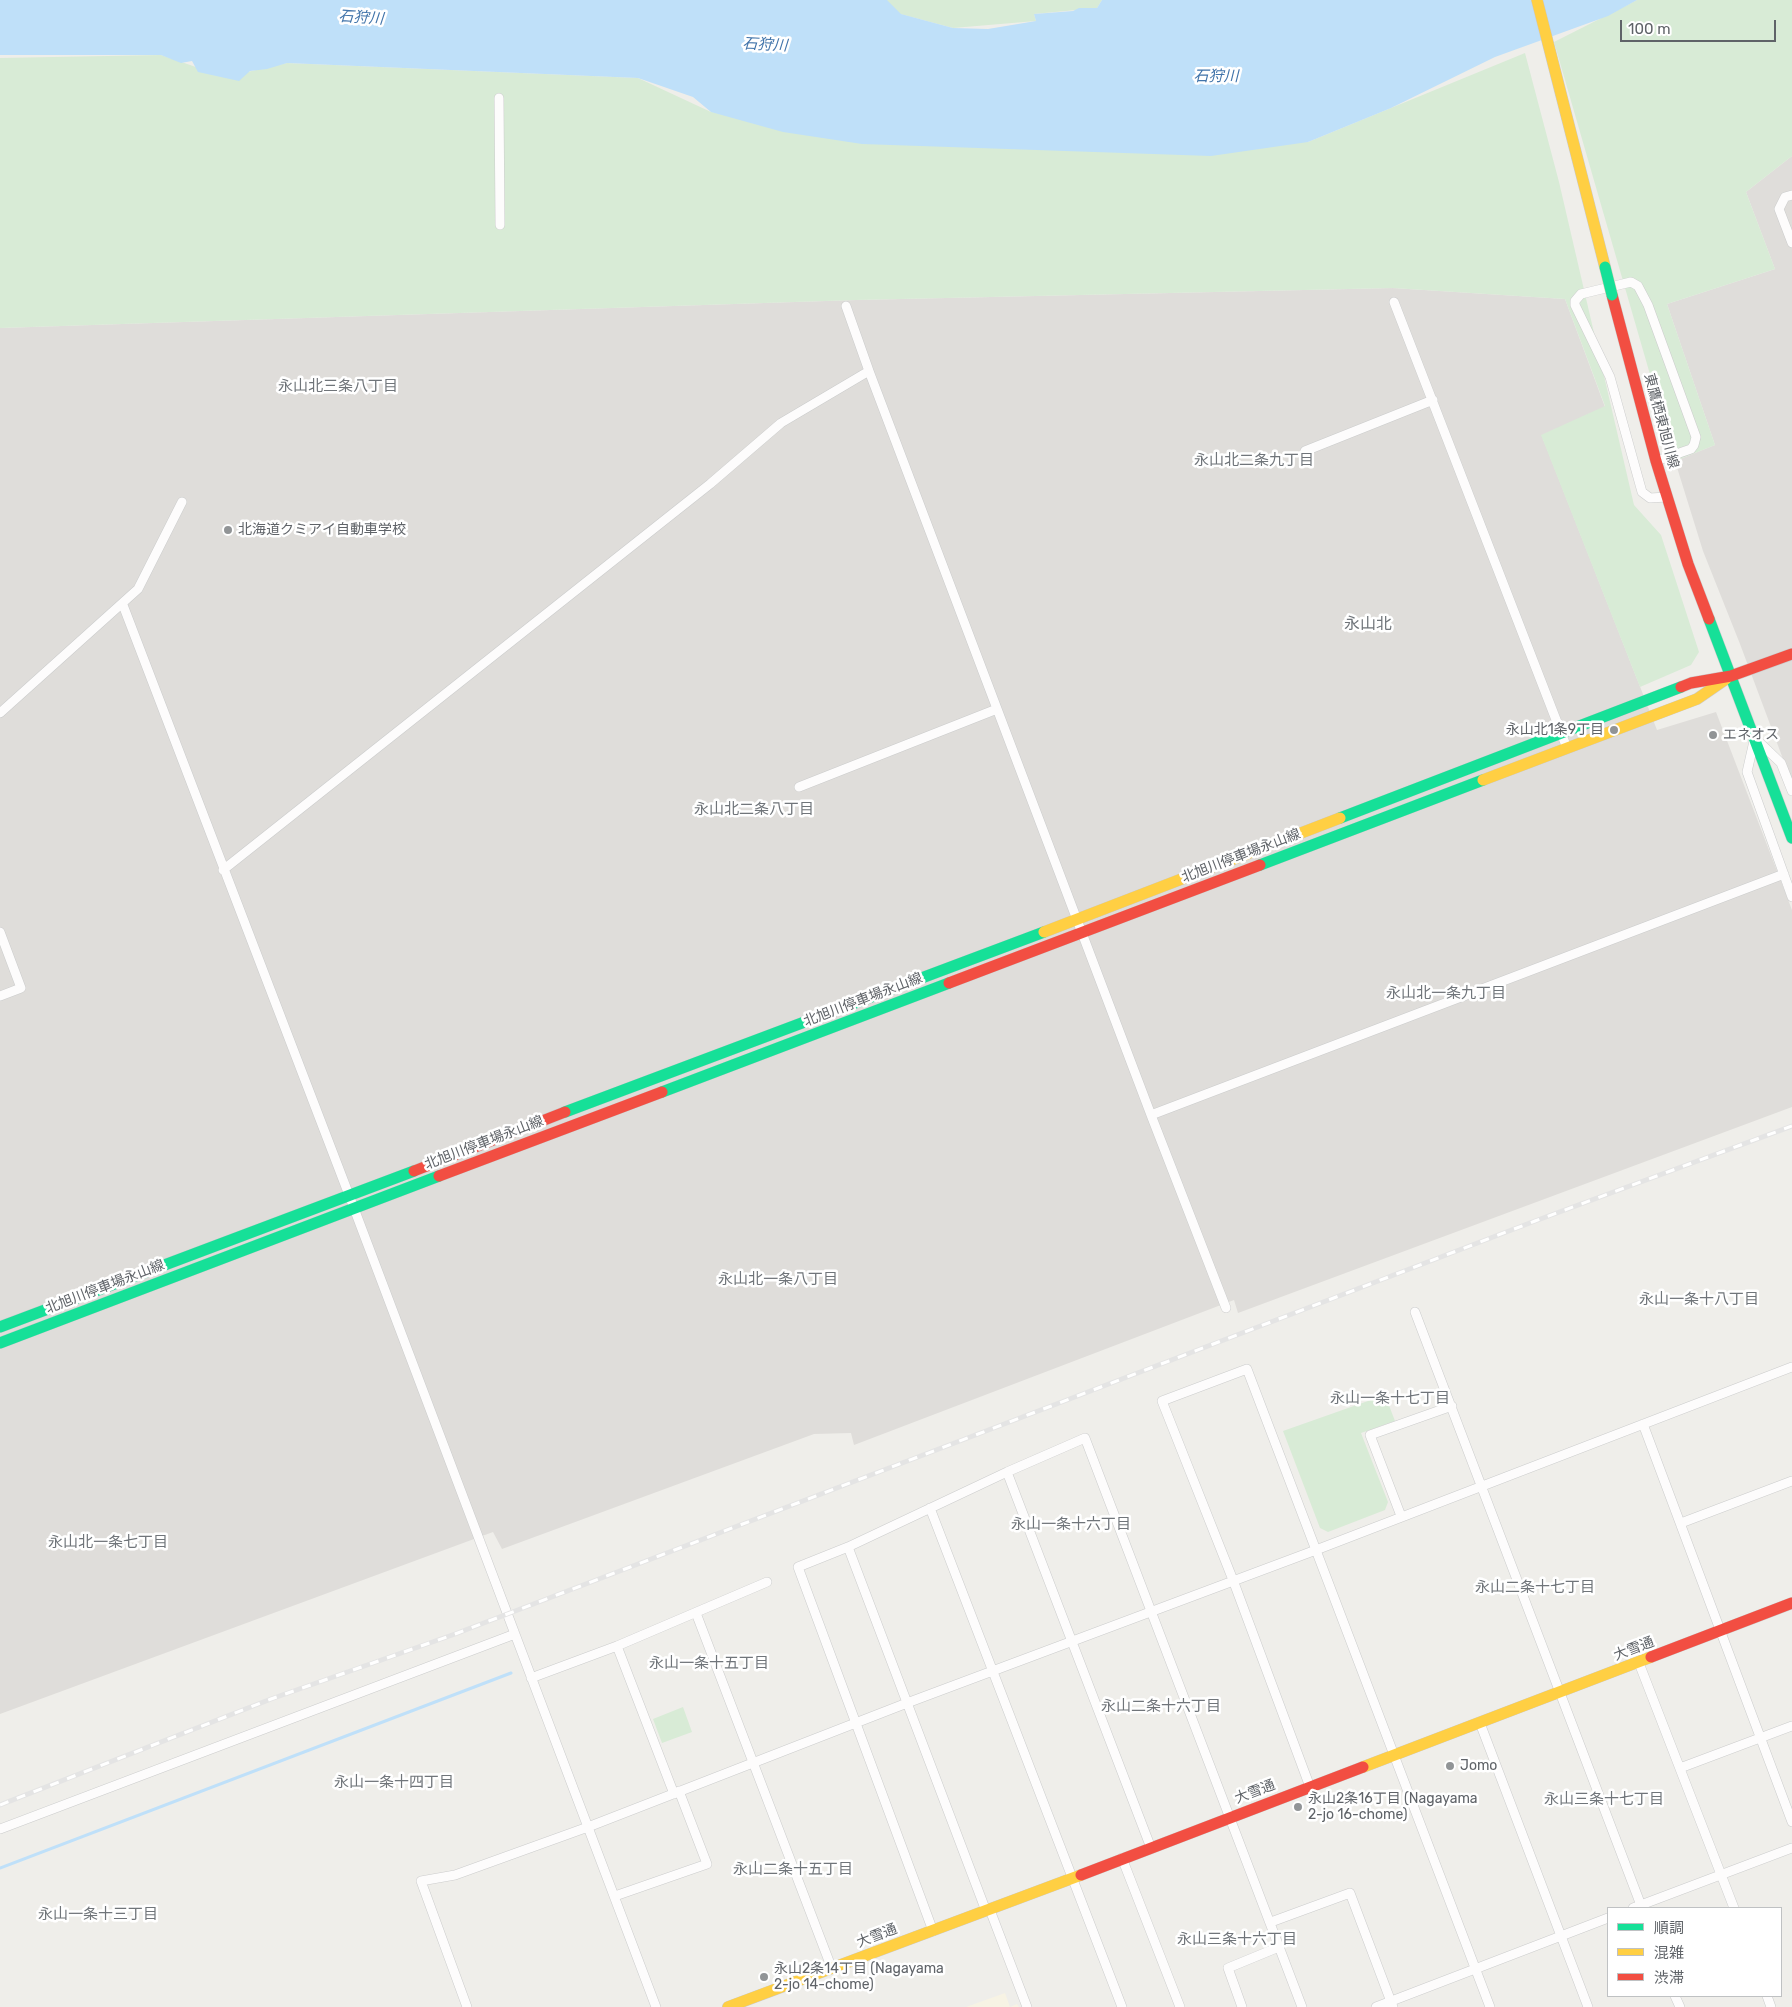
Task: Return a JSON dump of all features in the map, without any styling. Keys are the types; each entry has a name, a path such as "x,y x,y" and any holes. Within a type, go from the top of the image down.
{"main road":[{"name":"東鷹栖東旭川線","path":"1537,0 1656,461 1688,564 1792,838"},
{"name":"北旭川停車場永山線","path":"0,1327 1078,919 1691,683 1731,676 1792,654"},
{"name":"北旭川停車場永山線","path":"0,1343 1697,698 1731,676"},
{"name":"大雪通","path":"728,2007 1640,1663 1792,1603"}],"street":[{"path":"499,98 500,225"},
{"path":"1792,195 1785,197 1779,209 1792,243"},
{"path":"1656,461 1690,448 1694,445 1696,437 1648,306 1638,286 1631,282 1580,294 1574,305 1610,377 1642,492 1650,498 1667,497"},
{"path":"1394,302 1567,748"},
{"path":"846,306 997,709 1226,1308"},
{"path":"223,870 710,484 781,423 869,371"},
{"path":"1305,451 1433,400"},
{"path":"0,713 138,589 182,502"},
{"path":"122,605 354,1208 656,2007"},
{"path":"799,787 997,709"},
{"path":"1755,738 1781,763 1792,791"},
{"path":"1755,738 1747,772 1792,897"},
{"path":"1151,1115 1784,874"},
{"path":"0,932 21,988 0,996"},
{"path":"1415,1312 1560,1692 1639,1907 1792,1848"},
{"path":"467,2007 421,1881 455,1875 588,1827 907,1703 1316,1550 1792,1367"},
{"path":"1310,1787 1234,1580 1162,1401 1247,1369 1490,2007"},
{"path":"1401,1516 1370,1435 1452,1406"},
{"path":"1643,1424 1792,1822"},
{"path":"932,1931 798,1567 848,1547 1007,1472 1086,1438 1302,2007"},
{"path":"1007,1472 1151,1848"},
{"path":"1681,1523 1792,1482"},
{"path":"930,1508 1122,2007"},
{"path":"848,1547 907,1703 1027,2007"},
{"path":"531,1678 616,1646 767,1582"},
{"path":"696,1613 832,1969"},
{"path":"0,1829 515,1634"},
{"path":"615,1896 707,1864 616,1646"},
{"path":"1640,1663 1734,1907"},
{"path":"1480,1723 1588,2007"},
{"path":"1680,1768 1792,1726"},
{"path":"1122,1858 1180,2007"},
{"path":"1271,1922 1350,1893 1392,2004"},
{"path":"1376,2007 1392,2004 1607,1918"},
{"path":"1242,2007 1228,1968 1279,1947"}],"shaded area":[{"path":"1792,156 1792,783 1703,551 1675,461 1715,445 1667,304 1775,269 1746,192"},
{"path":"1393,288 1565,299 1605,407 1542,436 1657,730 1716,712 1792,910 1792,1107 1238,1313 1234,1300 854,1445 851,1433 814,1434 502,1549 493,1532 0,1714 0,328 856,300"},
{"path":"1005,1993 1010,2007 966,2007"}],"green space":[{"path":"886,0 1102,0 1097,8 1034,14 1036,21 953,28 900,14"},
{"path":"1637,0 1792,0 1792,156 1746,192 1775,269 1667,304 1715,445 1675,461 1554,42"},
{"path":"1525,53 1559,182 1634,505 1661,535 1699,652 1691,665 1640,687 1541,435 1605,406 1565,299 1393,288 856,300 0,328 0,58 161,55 225,77 287,63 638,78 711,112 1308,142"},
{"path":"1385,1395 1395,1421 1361,1433 1388,1502 1385,1510 1328,1532 1320,1528 1283,1431"},
{"path":"683,1707 692,1732 662,1743 653,1719"}],"water":[{"name":"石狩川","path":"0,0 887,0 901,14 953,28 988,29 1036,21 1034,14 1073,11 1079,8 1097,8 1102,0 1637,0 1608,16 1495,57 1391,108 1308,142 1211,156 862,144 783,132 711,112 693,97 638,78 287,63 267,69 250,71 239,81 198,72 192,61 181,63 161,55 0,55"}],"waterway":[{"path":"0,1868 511,1673"}],"railway":[{"path":"0,1805 271,1699 455,1634 1535,1221 1792,1126"}],"traffic: fast":[{"path":"1605,267 1612,295"},
{"path":"1709,619 1792,838"},
{"path":"1340,818 1681,687"},
{"path":"1260,865 1483,780"},
{"path":"565,1112 1044,932"},
{"path":"662,1092 949,983"},
{"path":"0,1327 414,1171"},
{"path":"0,1343 439,1176"}],"traffic: slow":[{"path":"1537,0 1605,267"},
{"path":"1483,780 1697,699 1726,679"},
{"path":"1044,932 1340,818"},
{"path":"1363,1767 1651,1657"},
{"path":"728,2007 1081,1875"}],"traffic: jam":[{"path":"1612,295 1656,461 1688,564 1709,619"},
{"path":"1681,687 1691,683 1731,676 1792,654"},
{"path":"949,983 1260,865"},
{"path":"439,1176 662,1092"},
{"path":"414,1171 565,1112"},
{"path":"1651,1657 1792,1603"},
{"path":"1081,1875 1363,1767"}],"place":[{"name":"北海道クミアイ自動車学校","path":"228,530"},
{"name":"永山北1条9丁目","path":"1614,730"},
{"name":"エネオス","path":"1713,735"},
{"name":"Jomo","path":"1450,1766"},
{"name":"永山2条16丁目 (Nagayama 2-jo 16-chome)","path":"1298,1807"},
{"name":"永山2条14丁目 (Nagayama 2-jo 14-chome)","path":"764,1977"}],"district":[{"name":"永山北三条八丁目","path":"338,387"},
{"name":"永山北二条九丁目","path":"1254,461"},
{"name":"永山北","path":"1368,624"},
{"name":"永山北二条八丁目","path":"754,810"},
{"name":"永山北一条九丁目","path":"1446,994"},
{"name":"永山北一条八丁目","path":"778,1280"},
{"name":"永山一条十八丁目","path":"1699,1300"},
{"name":"永山一条十七丁目","path":"1390,1399"},
{"name":"永山一条十六丁目","path":"1071,1525"},
{"name":"永山北一条七丁目","path":"108,1543"},
{"name":"永山二条十七丁目","path":"1535,1588"},
{"name":"永山一条十五丁目","path":"709,1664"},
{"name":"永山二条十六丁目","path":"1161,1707"},
{"name":"永山一条十四丁目","path":"394,1783"},
{"name":"永山三条十七丁目","path":"1604,1800"},
{"name":"永山二条十五丁目","path":"793,1870"},
{"name":"永山一条十三丁目","path":"98,1915"},
{"name":"永山三条十六丁目","path":"1237,1940"}]}
